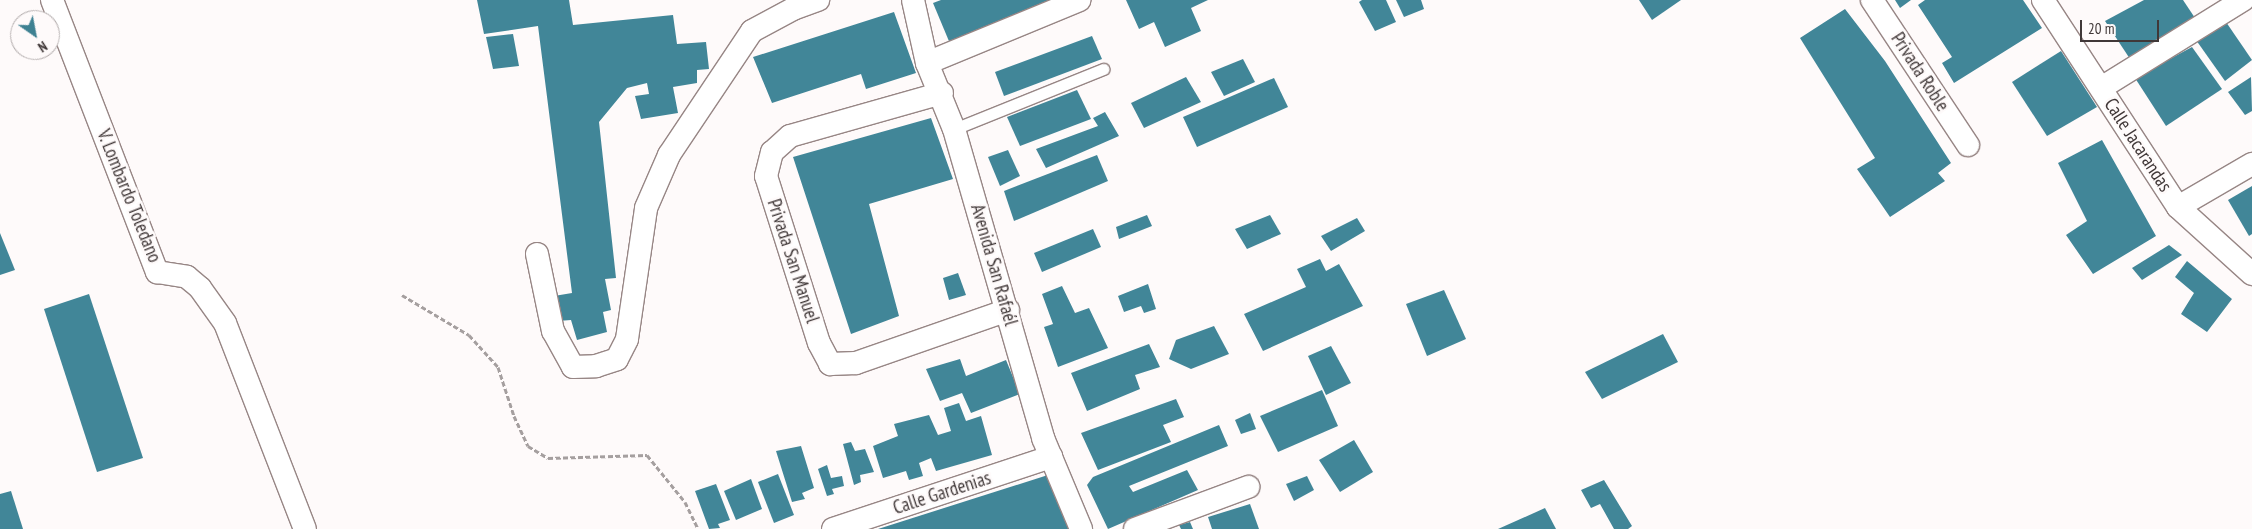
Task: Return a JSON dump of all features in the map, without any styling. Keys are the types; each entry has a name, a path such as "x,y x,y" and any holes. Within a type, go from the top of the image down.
{"street":[{"name":"V. Lombardo Toledano","path":"52,0 158,272 187,277 200,288 225,322 305,529"},
{"path":"538,254 553,331 573,367 596,366 617,359 627,339 646,208 669,155 752,31 793,8 818,0"},
{"name":"Avenida San Rafaél","path":"914,0 928,64 942,93 954,129 1051,457 1081,529"},
{"path":"928,64 1080,0"},
{"name":"Privada Roble","path":"1872,0 1968,145"},
{"name":"Calle Jacarandas","path":"2043,0 2178,207 2252,274"},
{"path":"2101,88 2243,0"},
{"name":"Privada San Manuel","path":"942,93 790,136 772,152 766,176 819,343 830,364 856,363 1008,310"},
{"path":"2178,207 2252,164"},
{"name":"Calle Gardenias","path":"833,529 1051,457"},
{"path":"1135,529 1248,487"}],"lane":[{"path":"954,129 1103,69"}],"path":[{"path":"402,295 469,334 498,367 514,416 528,446 548,458 647,455 685,502 698,529"}],"building":[{"path":"477,0 569,0 573,25 673,15 677,44 706,42 709,69 697,70 697,83 673,87 678,113 641,119 635,96 649,94 647,83 627,88 599,122 616,278 605,279 611,310 603,312 607,332 577,340 571,320 558,321 554,296 572,293 538,26 484,34"},
{"path":"941,0 1056,0 951,46 933,3"},
{"path":"1126,0 1208,0 1191,8 1201,31 1165,47 1154,22 1139,29"},
{"path":"1362,0 1386,0 1396,22 1375,31 1359,2"},
{"path":"1396,0 1421,0 1424,9 1404,17"},
{"path":"1639,0 1681,0 1652,20"},
{"path":"1895,0 1911,0 1900,8"},
{"path":"1925,0 2023,0 2042,28 1954,83 1942,63 1952,57 1918,5"},
{"path":"2144,0 2183,0 2195,18 2132,62 2105,21"},
{"path":"1845,9 1885,61 1951,163 1938,173 1945,181 1890,217 1857,169 1875,158 1800,38"},
{"path":"894,12 916,73 866,89 861,74 772,103 753,57"},
{"path":"2226,22 2252,60 2225,81 2196,40"},
{"path":"513,34 519,66 493,69 486,37"},
{"path":"1092,36 1102,59 1004,96 995,72"},
{"path":"2192,47 2222,89 2166,126 2135,78"},
{"path":"2061,51 2097,107 2047,136 2012,82"},
{"path":"1243,59 1255,82 1224,96 1211,72"},
{"path":"1186,77 1201,102 1144,128 1131,103"},
{"path":"2251,77 2252,111 2245,115 2228,92"},
{"path":"1274,78 1288,107 1197,147 1183,117"},
{"path":"1077,90 1091,119 1020,146 1007,117"},
{"path":"1105,112 1119,136 1046,168 1036,149 1098,126 1093,118"},
{"path":"931,118 953,179 869,204 899,316 851,334 793,157"},
{"path":"2102,140 2156,236 2093,274 2066,235 2087,221 2058,163"},
{"path":"1008,150 1020,176 1000,186 988,157"},
{"path":"1097,155 1108,181 1014,221 1004,191"},
{"path":"2252,186 2252,234 2249,236 2228,200"},
{"path":"1147,215 1152,226 1119,239 1116,227"},
{"path":"1270,215 1281,234 1247,249 1235,229"},
{"path":"1357,218 1365,231 1331,251 1321,236"},
{"path":"1093,229 1101,247 1042,272 1034,253"},
{"path":"0,233 15,270 0,275"},
{"path":"2169,245 2182,255 2142,280 2132,268"},
{"path":"1320,259 1326,271 1339,264 1363,306 1263,351 1244,314 1306,287 1297,269"},
{"path":"2187,261 2232,299 2207,332 2181,314 2194,293 2175,277"},
{"path":"958,273 966,295 949,300 943,278"},
{"path":"1148,284 1156,309 1144,313 1141,306 1124,312 1118,296"},
{"path":"1062,286 1075,313 1089,308 1108,348 1058,367 1044,327 1053,324 1042,294"},
{"path":"1444,290 1466,339 1427,356 1406,304"},
{"path":"89,294 143,458 97,472 44,309"},
{"path":"1214,326 1229,354 1191,369 1169,359 1176,340"},
{"path":"1663,334 1678,362 1602,399 1585,372"},
{"path":"1149,344 1160,367 1135,375 1140,389 1087,411 1071,373"},
{"path":"1331,346 1351,383 1326,395 1308,356"},
{"path":"960,359 966,376 1006,360 1020,394 971,413 962,393 940,401 926,369"},
{"path":"1322,390 1338,426 1278,452 1260,416"},
{"path":"1176,399 1184,417 1163,425 1171,442 1098,470 1081,433"},
{"path":"959,403 966,421 981,416 992,455 936,471 931,458 919,463 923,476 909,480 906,471 883,478 873,446 898,436 894,424 929,415 938,435 951,431 944,408"},
{"path":"1250,413 1256,429 1241,434 1235,420"},
{"path":"1219,425 1228,446 1129,486 1133,492 1187,470 1198,490 1108,529 1087,485 1093,477"},
{"path":"1354,440 1373,472 1340,492 1319,460"},
{"path":"851,442 855,451 865,449 874,472 860,475 861,482 854,485 843,444"},
{"path":"801,446 814,488 802,493 805,499 792,502 776,451"},
{"path":"827,465 831,478 842,476 844,486 832,489 834,494 827,496 818,469"},
{"path":"778,474 794,515 774,523 758,482"},
{"path":"1048,475 1069,529 878,529"},
{"path":"1307,476 1314,490 1294,501 1286,484"},
{"path":"751,479 762,509 736,520 724,491"},
{"path":"1604,480 1632,526 1628,529 1614,529 1600,504 1591,508 1581,490"},
{"path":"716,484 730,520 718,524 720,528 709,529 695,491"},
{"path":"11,491 23,529 0,529 0,494"},
{"path":"1250,504 1259,529 1212,529 1208,517"},
{"path":"1545,508 1556,529 1498,529"},
{"path":"1190,522 1193,529 1181,529 1179,525"}]}
